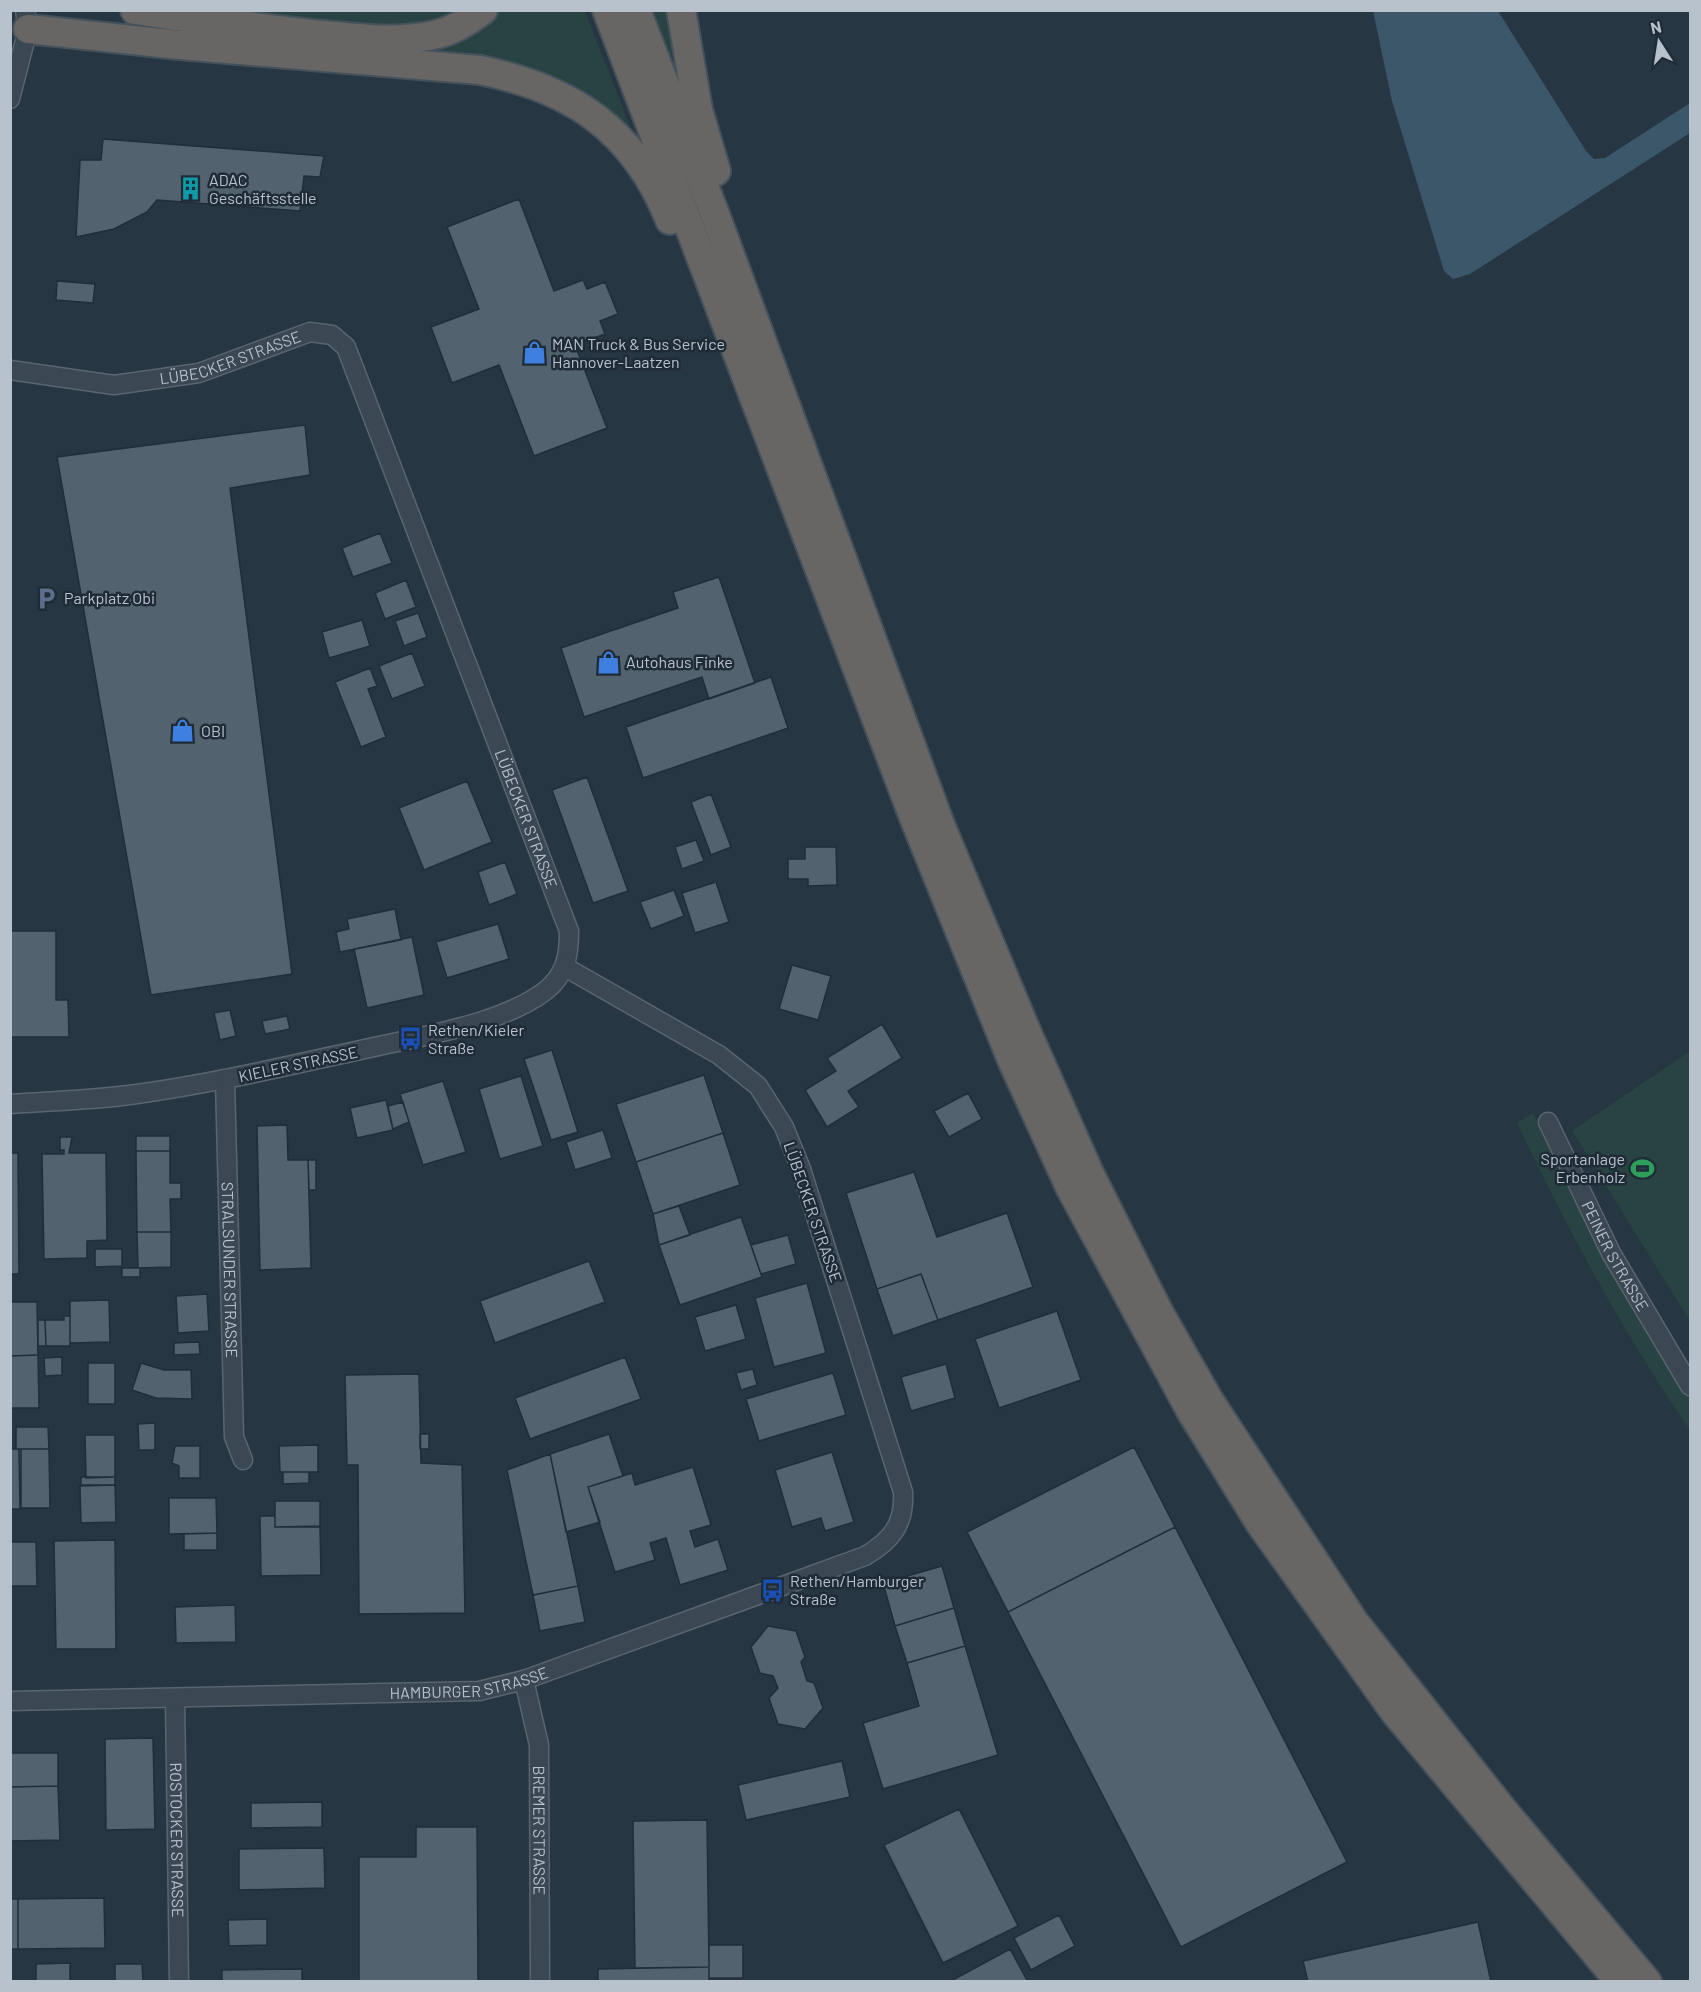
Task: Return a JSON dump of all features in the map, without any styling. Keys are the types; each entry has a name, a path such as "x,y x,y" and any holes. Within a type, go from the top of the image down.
{"highway":[{"path":"135,10 285,32 372,39 403,39 440,33 470,20 483,10"},
{"path":"607,10 913,814 1012,1060 1070,1187 1140,1321 1191,1411 1260,1523 1395,1712 1620,1982"},
{"path":"636,10 716,218 941,827 1071,1131 1158,1311 1208,1399 1354,1622 1495,1800 1647,1982"},
{"path":"681,10 698,110 720,185 716,218"},
{"path":"26,20 180,45 480,70 522,79 554,91 579,104 604,123 644,168 667,213 718,342 746,375"}],"street":[{"path":"10,99 26,20"},
{"name":"LÜBECKER STRASSE","path":"10,370 114,385 158,381 199,373 310,332 332,335 346,346 569,931 569,951 565,967 719,1055 758,1086 784,1127 801,1169 903,1492 904,1509 897,1529"},
{"name":"KIELER STRASSE","path":"10,1104 136,1094 225,1080 454,1029 523,1005 551,985 565,967"},
{"name":"STRALSUNDER STRASSE","path":"225,1080 234,1437 243,1460"},
{"name":"PEINER STRASSE","path":"1548,1122 1611,1253 1690,1386"},
{"name":"HAMBURGER STRASSE","path":"10,1701 478,1691 524,1680 865,1556 885,1545 897,1529"},
{"name":"BREMER STRASSE","path":"524,1680 539,1746 540,1982"},
{"name":"ROSTOCKER STRASSE","path":"175,1698 179,1982"}],"green space":[{"path":"244,11 469,11 402,31"},
{"path":"495,11 585,11 638,147 614,122 404,48"},
{"path":"651,11 670,11 673,67"},
{"name":"Sportanlage Erbenholz","path":"1690,1051 1690,1321 1572,1131"},
{"path":"1533,1113 1569,1191 1654,1345 1690,1400 1690,1430 1642,1356 1597,1280 1536,1163 1517,1123"}],"water":[{"path":"1373,11 1498,11 1586,151 1594,159 1605,158 1690,103 1690,133 1470,274 1453,279 1444,271 1392,101"}],"building":[{"name":"ADAC Geschäftsstelle","path":"103,139 324,156 320,177 304,176 300,211 157,200 147,212 114,229 76,237 80,160 101,160"},
{"path":"519,199 554,291 583,280 587,289 605,282 618,314 600,321 605,334 575,345 607,428 534,456 499,365 452,383 431,327 479,309 447,227"},
{"path":"57,281 95,284 93,303 56,300"},
{"name":"OBI","path":"305,425 310,475 230,488 292,974 151,995 57,457"},
{"path":"380,533 392,563 353,577 342,548"},
{"path":"719,577 755,683 709,699 702,677 584,717 561,648 678,608 673,592"},
{"path":"406,580 416,607 385,619 375,593"},
{"path":"418,613 427,637 404,646 395,621"},
{"path":"362,620 370,646 329,658 322,632"},
{"path":"412,653 425,686 392,699 379,666"},
{"path":"370,668 377,686 368,689 386,737 361,747 335,682"},
{"path":"771,677 788,728 643,778 626,727"},
{"path":"587,777 628,891 593,903 552,790"},
{"path":"467,781 492,842 424,870 399,808"},
{"path":"711,794 731,847 711,855 691,802"},
{"path":"696,840 704,861 682,869 675,847"},
{"path":"805,847 836,847 837,885 808,886 808,879 788,879 788,859 805,859"},
{"path":"505,862 517,894 489,905 478,872"},
{"path":"716,882 729,922 695,933 682,893"},
{"path":"674,890 684,916 651,929 640,902"},
{"path":"395,909 401,940 340,952 336,932 349,929 347,919"},
{"path":"498,924 509,959 447,978 436,942"},
{"path":"10,931 56,931 56,1000 68,1000 69,1037 10,1037"},
{"path":"412,937 424,995 367,1008 354,949"},
{"path":"792,965 831,976 818,1020 779,1009"},
{"path":"230,1010 236,1036 220,1040 214,1013"},
{"path":"287,1016 290,1029 265,1034 262,1021"},
{"path":"882,1024 902,1058 848,1091 859,1107 827,1127 805,1090 836,1071 827,1058"},
{"path":"552,1050 578,1132 551,1140 524,1059"},
{"path":"704,1075 723,1133 636,1162 616,1104"},
{"path":"521,1076 543,1146 500,1159 479,1089"},
{"path":"443,1081 466,1152 423,1165 400,1094"},
{"path":"968,1093 982,1119 949,1137 934,1111"},
{"path":"386,1100 393,1130 357,1138 350,1108"},
{"path":"403,1102 409,1122 393,1129 388,1106"},
{"path":"287,1125 288,1160 308,1160 311,1268 260,1270 257,1126"},
{"path":"603,1130 612,1158 575,1170 566,1142"},
{"path":"723,1133 740,1185 653,1214 636,1162"},
{"path":"136,1136 170,1136 170,1151 136,1151"},
{"path":"60,1137 72,1137 69,1153 106,1153 107,1240 87,1241 87,1258 44,1259 42,1154 64,1154 64,1150 60,1150"},
{"path":"136,1151 170,1151 170,1183 181,1183 181,1199 170,1199 171,1232 137,1232"},
{"path":"10,1153 18,1153 19,1274 10,1274"},
{"path":"308,1160 316,1160 316,1190 309,1190"},
{"path":"914,1172 937,1237 1007,1213 1033,1287 938,1320 921,1274 877,1289 846,1193"},
{"path":"679,1206 690,1235 659,1245 653,1214"},
{"path":"741,1217 762,1277 680,1305 659,1245"},
{"path":"137,1232 171,1232 171,1267 138,1268"},
{"path":"788,1235 796,1264 761,1274 751,1245"},
{"path":"95,1249 122,1249 122,1266 95,1267"},
{"path":"589,1261 605,1302 495,1343 480,1301"},
{"path":"122,1268 140,1268 140,1277 122,1277"},
{"path":"921,1274 938,1320 893,1336 877,1289"},
{"path":"807,1283 826,1353 774,1367 755,1298"},
{"path":"207,1294 209,1331 178,1333 176,1296"},
{"path":"109,1300 110,1342 70,1343 70,1301"},
{"path":"10,1302 37,1302 38,1355 10,1356"},
{"path":"736,1305 746,1339 705,1351 695,1317"},
{"path":"1057,1311 1081,1380 999,1408 975,1339"},
{"path":"64,1316 70,1316 70,1346 46,1346 45,1320 64,1320"},
{"path":"38,1320 45,1320 46,1346 38,1346"},
{"path":"199,1342 200,1354 174,1355 174,1343"},
{"path":"38,1355 39,1408 10,1408 10,1356"},
{"path":"62,1357 62,1375 45,1376 44,1358"},
{"path":"625,1357 641,1399 530,1439 515,1398"},
{"path":"88,1363 115,1363 115,1404 88,1404"},
{"path":"141,1363 164,1370 191,1370 192,1399 156,1398 132,1390"},
{"path":"946,1364 955,1398 911,1411 901,1377"},
{"path":"753,1369 757,1385 741,1390 736,1373"},
{"path":"833,1373 846,1415 759,1441 746,1399"},
{"path":"419,1374 421,1463 462,1465 465,1613 359,1614 358,1465 347,1465 345,1375"},
{"path":"155,1423 155,1450 139,1450 138,1424"},
{"path":"16,1427 48,1427 49,1449 16,1449"},
{"path":"420,1434 429,1434 429,1449 420,1449"},
{"path":"609,1434 623,1476 588,1487 600,1522 566,1532 550,1454"},
{"path":"85,1435 115,1435 115,1477 86,1478"},
{"path":"318,1445 318,1472 280,1472 279,1446"},
{"path":"175,1446 200,1446 200,1478 179,1478 179,1466 172,1463"},
{"path":"1134,1447 1175,1527 1008,1612 967,1532"},
{"path":"10,1449 21,1449 21,1509 10,1509"},
{"path":"19,1449 49,1449 50,1508 20,1508"},
{"path":"832,1452 854,1522 825,1531 821,1518 792,1527 775,1470"},
{"path":"550,1454 578,1586 533,1595 507,1470"},
{"path":"693,1467 711,1525 690,1531 695,1547 718,1539 728,1570 680,1585 666,1538 650,1543 655,1560 615,1572 588,1487 632,1473 635,1485"},
{"path":"283,1472 309,1472 309,1483 283,1484"},
{"path":"81,1477 115,1477 115,1485 81,1486"},
{"path":"80,1485 115,1485 116,1522 81,1523"},
{"path":"169,1498 216,1498 217,1533 169,1534"},
{"path":"275,1501 320,1501 320,1526 275,1527"},
{"path":"260,1516 275,1516 275,1527 320,1527 321,1575 261,1576"},
{"path":"1175,1527 1347,1862 1181,1947 1008,1612"},
{"path":"217,1533 217,1550 184,1550 184,1534"},
{"path":"115,1540 116,1649 56,1649 54,1541"},
{"path":"10,1542 36,1542 37,1586 10,1586"},
{"path":"942,1566 954,1608 895,1626 883,1583"},
{"path":"578,1586 585,1622 540,1631 533,1595"},
{"path":"235,1605 236,1642 176,1643 175,1607"},
{"path":"954,1608 965,1646 907,1663 895,1626"},
{"path":"768,1626 796,1631 805,1657 801,1662 807,1681 814,1683 823,1708 805,1729 778,1724 769,1698 778,1688 773,1676 760,1673 751,1647"},
{"path":"965,1646 998,1755 883,1789 863,1723 919,1706 907,1663"},
{"path":"153,1738 155,1829 106,1830 105,1739"},
{"path":"10,1753 58,1753 58,1786 10,1787"},
{"path":"842,1761 850,1797 746,1820 738,1785"},
{"path":"58,1786 60,1840 11,1841 10,1787"},
{"path":"322,1802 322,1827 251,1828 251,1803"},
{"path":"959,1809 1018,1926 943,1963 884,1845"},
{"path":"707,1820 709,1967 635,1968 633,1821"},
{"path":"416,1827 477,1827 478,1982 359,1982 359,1857 416,1857"},
{"path":"324,1848 325,1888 239,1890 239,1849"},
{"path":"104,1898 105,1948 18,1949 18,1899"},
{"path":"10,1899 18,1899 18,1949 10,1949"},
{"path":"1059,1915 1075,1946 1031,1970 1014,1938"},
{"path":"267,1919 267,1945 229,1946 228,1920"},
{"path":"1478,1922 1491,1982 1308,1982 1303,1961"},
{"path":"709,1945 743,1945 743,1978 709,1978"},
{"path":"1010,1949 1028,1982 949,1982"},
{"path":"70,1963 70,1982 36,1982 36,1964"},
{"path":"115,1964 142,1964 143,1982 115,1982"},
{"path":"709,1967 709,1982 598,1982 598,1969"},
{"path":"302,1969 302,1982 222,1982 222,1970"}],"place":[{"name":"ADAC Geschäftsstelle","path":"191,189"},
{"name":"MAN Truck & Bus Service Hannover-Laatzen","path":"534,353"},
{"name":"Parkplatz Obi","path":"46,598"},
{"name":"Autohaus Finke","path":"608,662"},
{"name":"OBI","path":"183,731"},
{"name":"Rethen/Kieler Straße","path":"410,1039"},
{"name":"Sportanlage Erbenholz","path":"1643,1168"},
{"name":"Rethen/Hamburger Straße","path":"772,1590"}]}
